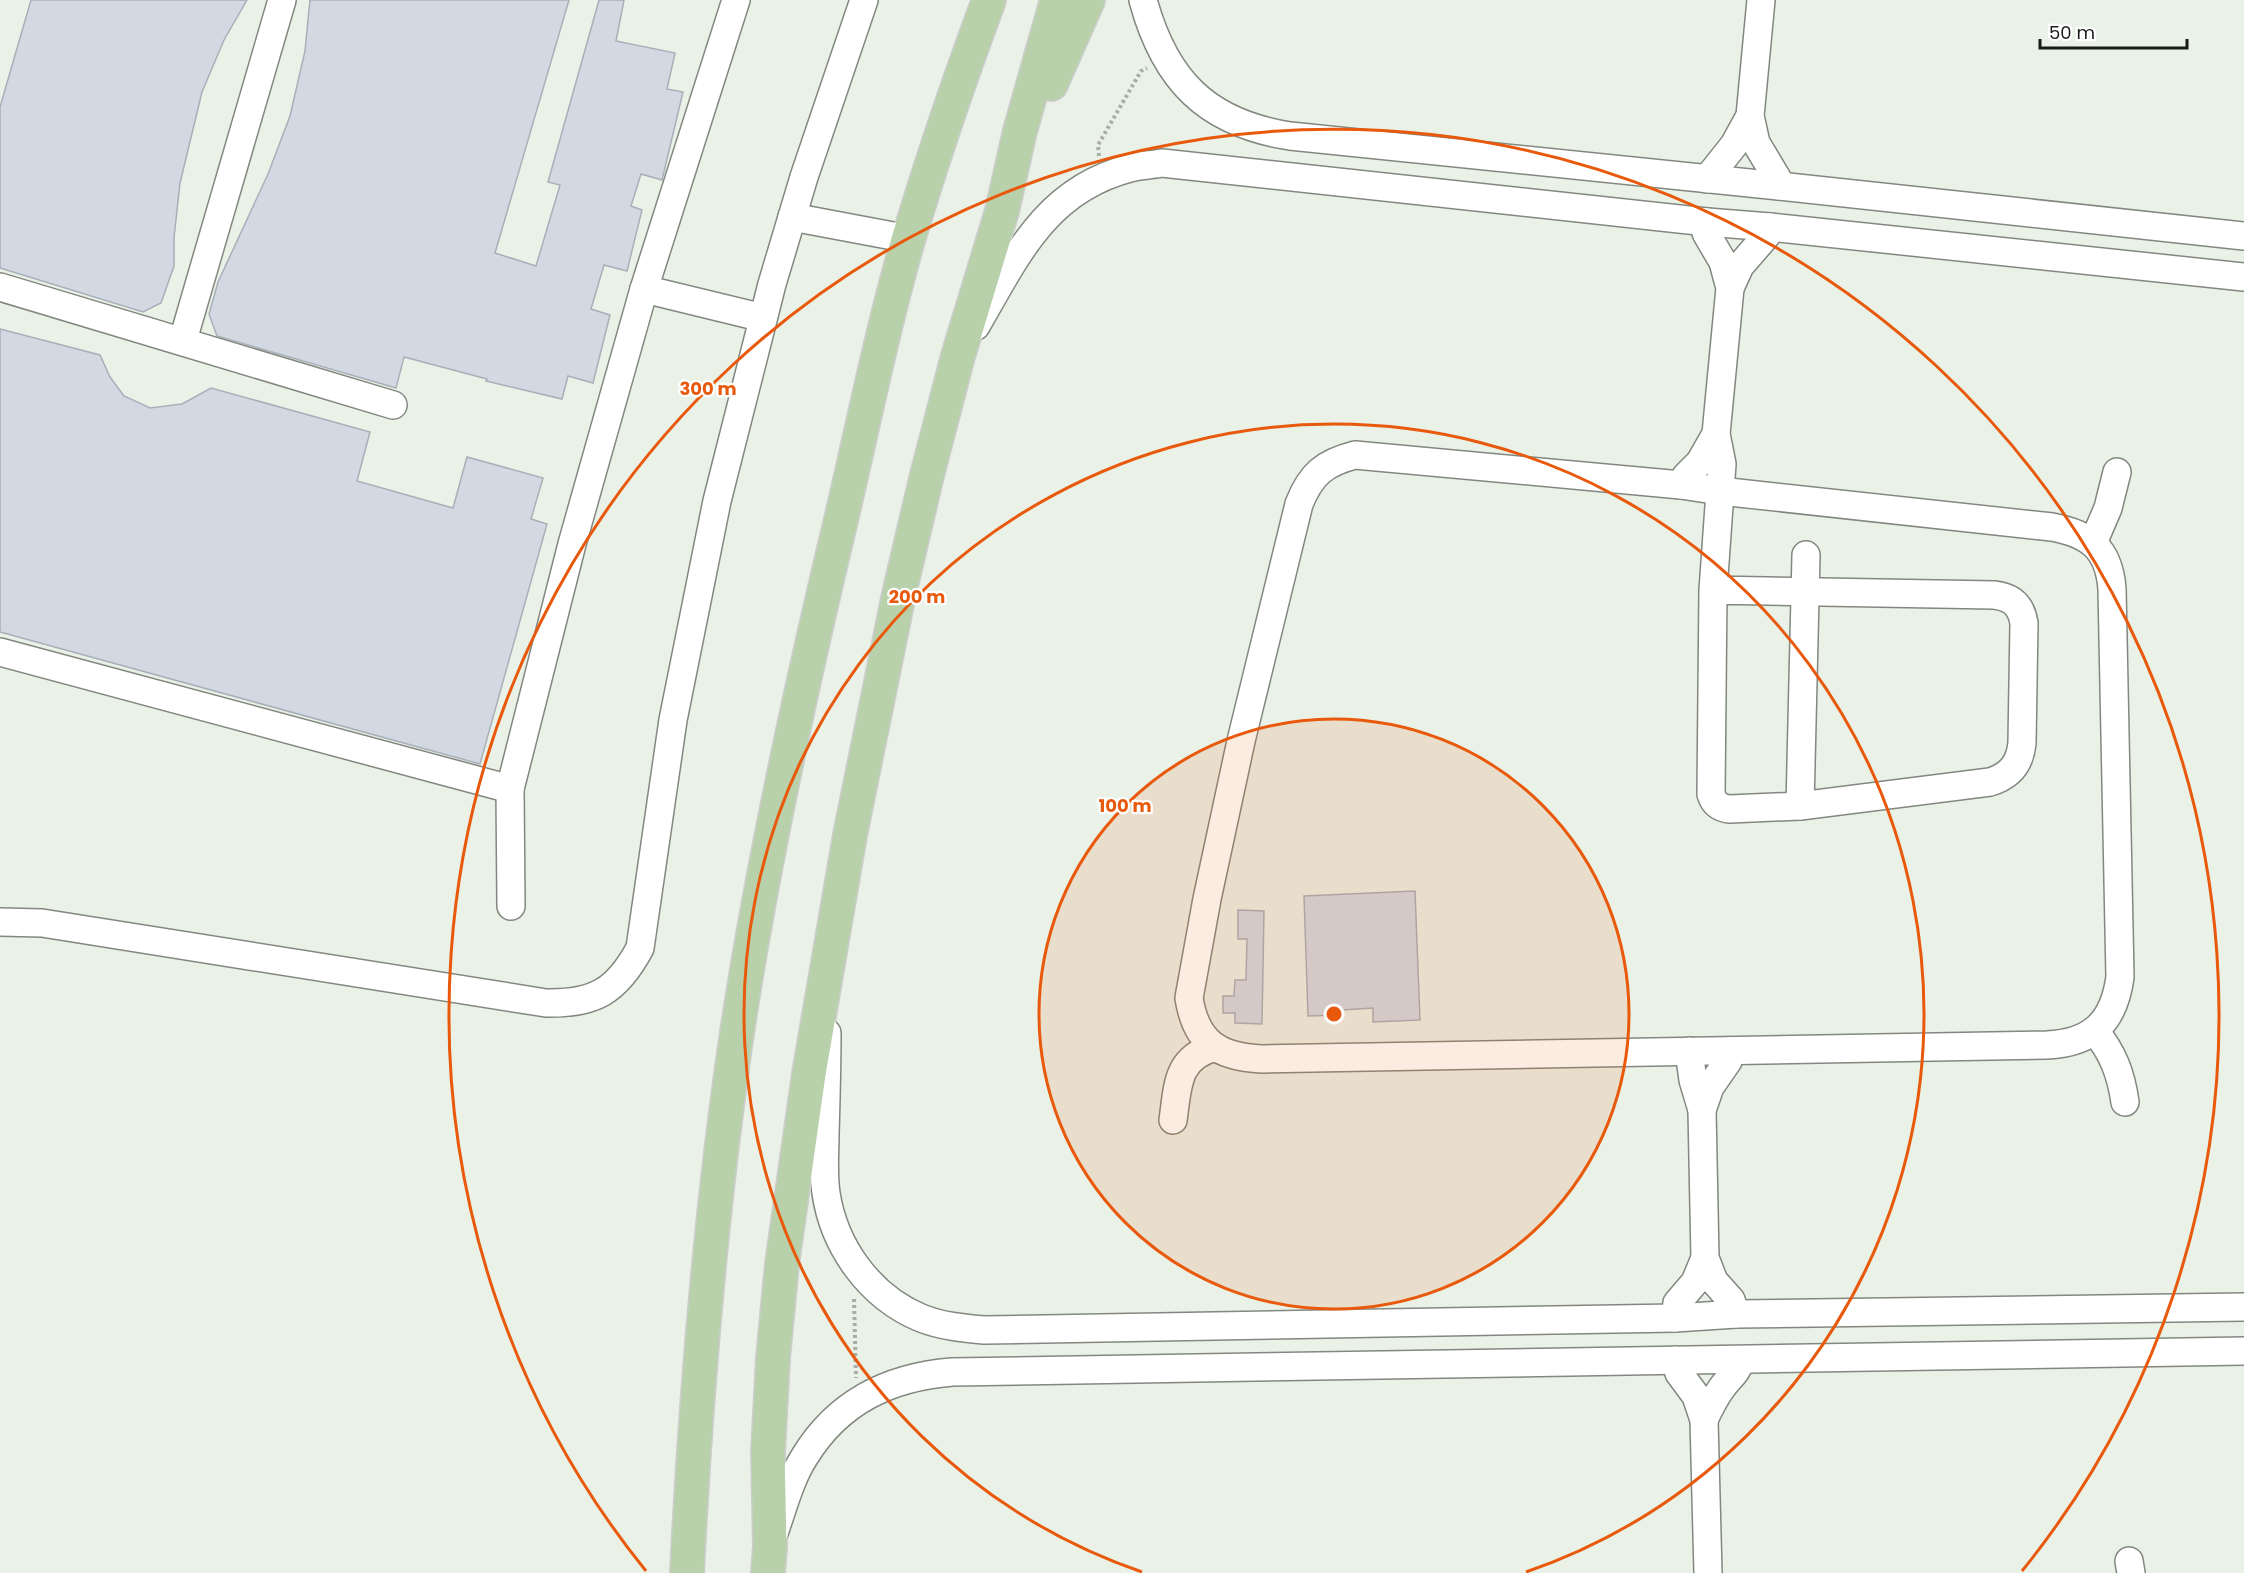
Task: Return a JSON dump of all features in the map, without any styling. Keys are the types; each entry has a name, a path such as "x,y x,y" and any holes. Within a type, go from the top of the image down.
{"main road":[{"path":"687,1573 698,1394 710,1256 738,1028 754,925 801,688 880,351 909,240 937,148 989,0"},
{"path":"1002,211 1020,131 1057,0"},
{"path":"769,1559 768,1452 773,1358 794,1171 850,835 885,660 927,475 958,356 1002,211 1038,114 1088,0"}],"street":[{"path":"183,340 282,0"},
{"path":"511,906 510,789 572,544 644,289 736,0"},
{"path":"0,922 42,923 546,1003 570,1004 592,998 613,986 629,968 640,948 672,731 719,490 763,318 792,217 838,71 864,0"},
{"path":"1143,0 1151,30 1166,58 1184,83 1205,104 1231,120 1260,131 2244,236"},
{"path":"1761,0 1750,116 1760,153 1777,178 1779,186"},
{"path":"1707,179 1734,145 1750,116"},
{"path":"958,356 1029,237 1057,207 1073,193 1101,178 1131,168 1162,163 2244,277"},
{"path":"792,217 909,240"},
{"path":"1707,222 1706,233 1724,262 1730,288 1716,434 1721,457 1713,590 1711,794 1713,799 1720,807 1730,809 1800,806 2001,779 2017,764 2022,743 2024,623 2018,606 2012,599 1994,595 1713,590"},
{"path":"1730,288 1740,266 1766,236 1770,227"},
{"path":"0,287 183,340 393,405"},
{"path":"644,289 763,318"},
{"path":"1681,485 1686,476 1700,462 1716,434"},
{"path":"1355,455 1681,485 2052,527 2081,535 2093,543 2104,556 2111,572 2112,590 2120,977 2117,998 2109,1016 2095,1031 2080,1040 2064,1044 1262,1059 1246,1059 1229,1055 1215,1047 1201,1034 1192,1017 1189,998 1192,979 1240,741 1299,504 1306,486 1319,471 1336,460 1355,455"},
{"path":"2093,543 2108,508 2117,472"},
{"path":"1800,806 1806,555"},
{"path":"0,652 510,789"},
{"path":"829,956 825,1192 833,1225 848,1255 868,1282 893,1303 921,1318 952,1327 984,1330 1675,1318 1736,1314 2244,1307"},
{"path":"2095,1031 2113,1056 2126,1102"},
{"path":"1173,1120 1178,1083 1183,1070 1191,1059 1202,1051 1215,1047"},
{"path":"1689,1051 1693,1080 1702,1110 1705,1258 1714,1281 1731,1300 1736,1314"},
{"path":"1702,1110 1710,1087 1728,1062 1730,1051"},
{"path":"1675,1318 1677,1303 1695,1282 1705,1258"},
{"path":"769,1559 791,1484 804,1457 821,1433 842,1412 867,1396 894,1382 922,1374 2244,1351"},
{"path":"1675,1360 1679,1372 1696,1396 1704,1420 1709,1572"},
{"path":"1704,1420 1720,1391 1734,1376 1740,1360"}],"path":[{"path":"1101,178 1098,145 1141,71 1166,58"},
{"path":"867,1396 854,1376 854,1296 868,1282"}],"building":[{"path":"31,0 247,0 224,40 202,92 180,183 174,238 174,266 161,303 143,312 0,268 0,107"},
{"path":"310,0 569,0 495,253 536,266 560,185 548,182 599,0 624,0 616,41 675,53 667,89 683,92 662,180 641,174 631,206 642,210 627,271 604,265 591,309 610,315 593,383 568,376 562,399 486,381 487,379 404,357 396,388 217,336 209,314 218,282 268,174 290,116 305,51"},
{"path":"0,329 100,355 110,377 124,396 150,408 182,404 211,388 370,432 357,481 453,508 467,457 543,478 531,519 547,524 480,764 0,632"},
{"path":"1415,891 1420,1020 1373,1022 1373,1008 1342,1010 1342,1015 1308,1016 1304,896"},
{"path":"1238,910 1264,911 1262,1024 1235,1023 1235,1013 1223,1013 1223,996 1234,996 1235,980 1246,980 1247,939 1238,939"}]}
